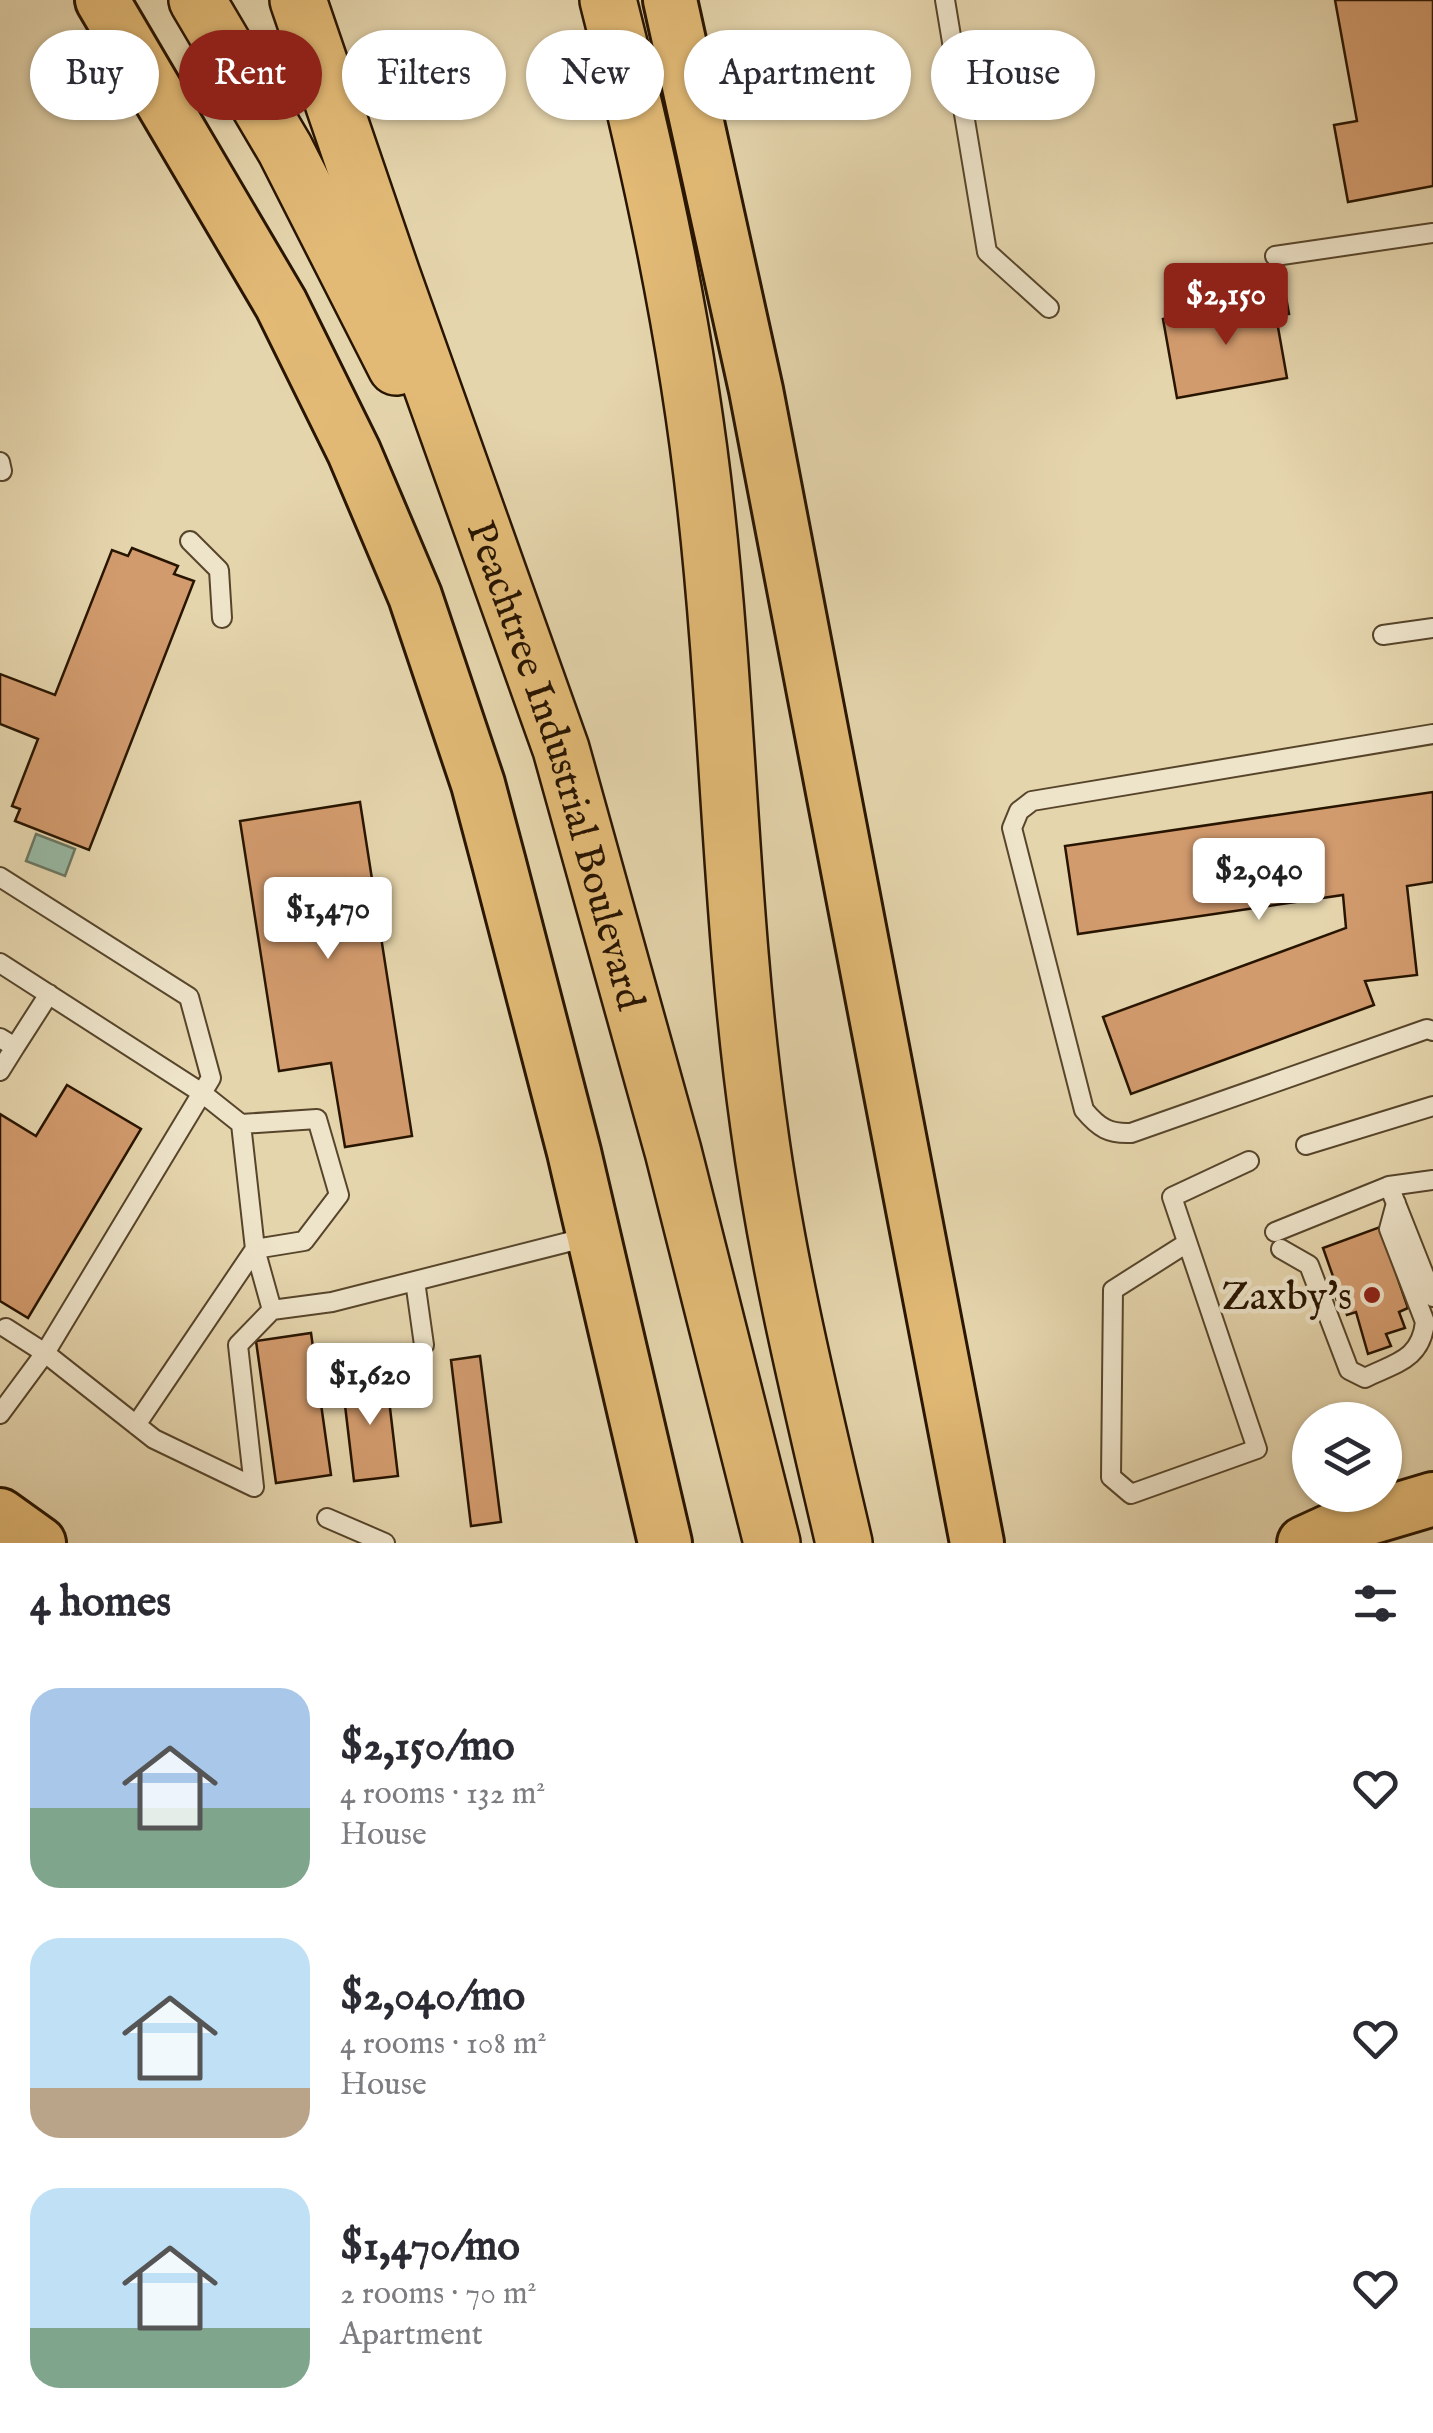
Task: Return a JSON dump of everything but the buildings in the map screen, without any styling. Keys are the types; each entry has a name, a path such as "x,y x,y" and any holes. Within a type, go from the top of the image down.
{"highway":[{"path":"197,0 285,150 358,297 481,523"},
{"name":"Peachtree Industrial Boulevard","path":"298,0 566,768 673,1151 772,1543"},
{"path":"608,0 667,245 683,340 708,526 735,911 759,1128 777,1244 844,1543"}],"main road":[{"path":"102,0 281,304 354,452 414,596 478,784 574,1152 668,1537"},
{"path":"670,0 764,428 977,1543"},
{"path":"574,1152 602,1178 668,1537"},
{"path":"954,1543 967,1485"},
{"path":"967,1485 991,1543"},
{"path":"1274,1543 1321,1535 1433,1499"},
{"path":"1399,1543 1433,1514"},
{"path":"0,1515 38,1543"}],"lane":[{"path":"945,0 988,252 1049,308"},
{"path":"1274,256 1433,233"},
{"path":"190,541 219,570 222,618"},
{"path":"1383,635 1433,628"},
{"path":"1433,734 1032,801 1019,811 1012,828 1084,1110 1097,1126 1114,1134 1132,1133 1427,1028 1433,1031"},
{"path":"0,877 188,997 212,1078 45,1353 0,1414"},
{"path":"0,963 202,1093 241,1124 317,1119 338,1195 304,1241 255,1249 136,1425"},
{"path":"0,1071 8,1043 49,994"},
{"path":"1306,1144 1433,1106"},
{"path":"241,1124 255,1249 272,1310"},
{"path":"1187,1243 1112,1290 1112,1477 1131,1494 1256,1448 1172,1197 1249,1161"},
{"path":"1393,1195 1389,1230 1425,1322 1424,1338 1414,1354 1365,1378 1349,1370 1308,1264 1278,1240 1393,1195 1433,1180"},
{"path":"1393,1195 1433,1297"},
{"path":"6,1328 45,1353 154,1439 254,1487 238,1345 272,1310 332,1302 593,1235"},
{"path":"415,1280 424,1345"},
{"path":"326,1518 385,1543"}],"shaded area":[{"path":"36,834 75,849 65,876 26,861"}],"place":[{"name":"Zaxby's","path":"1372,1295"}]}
